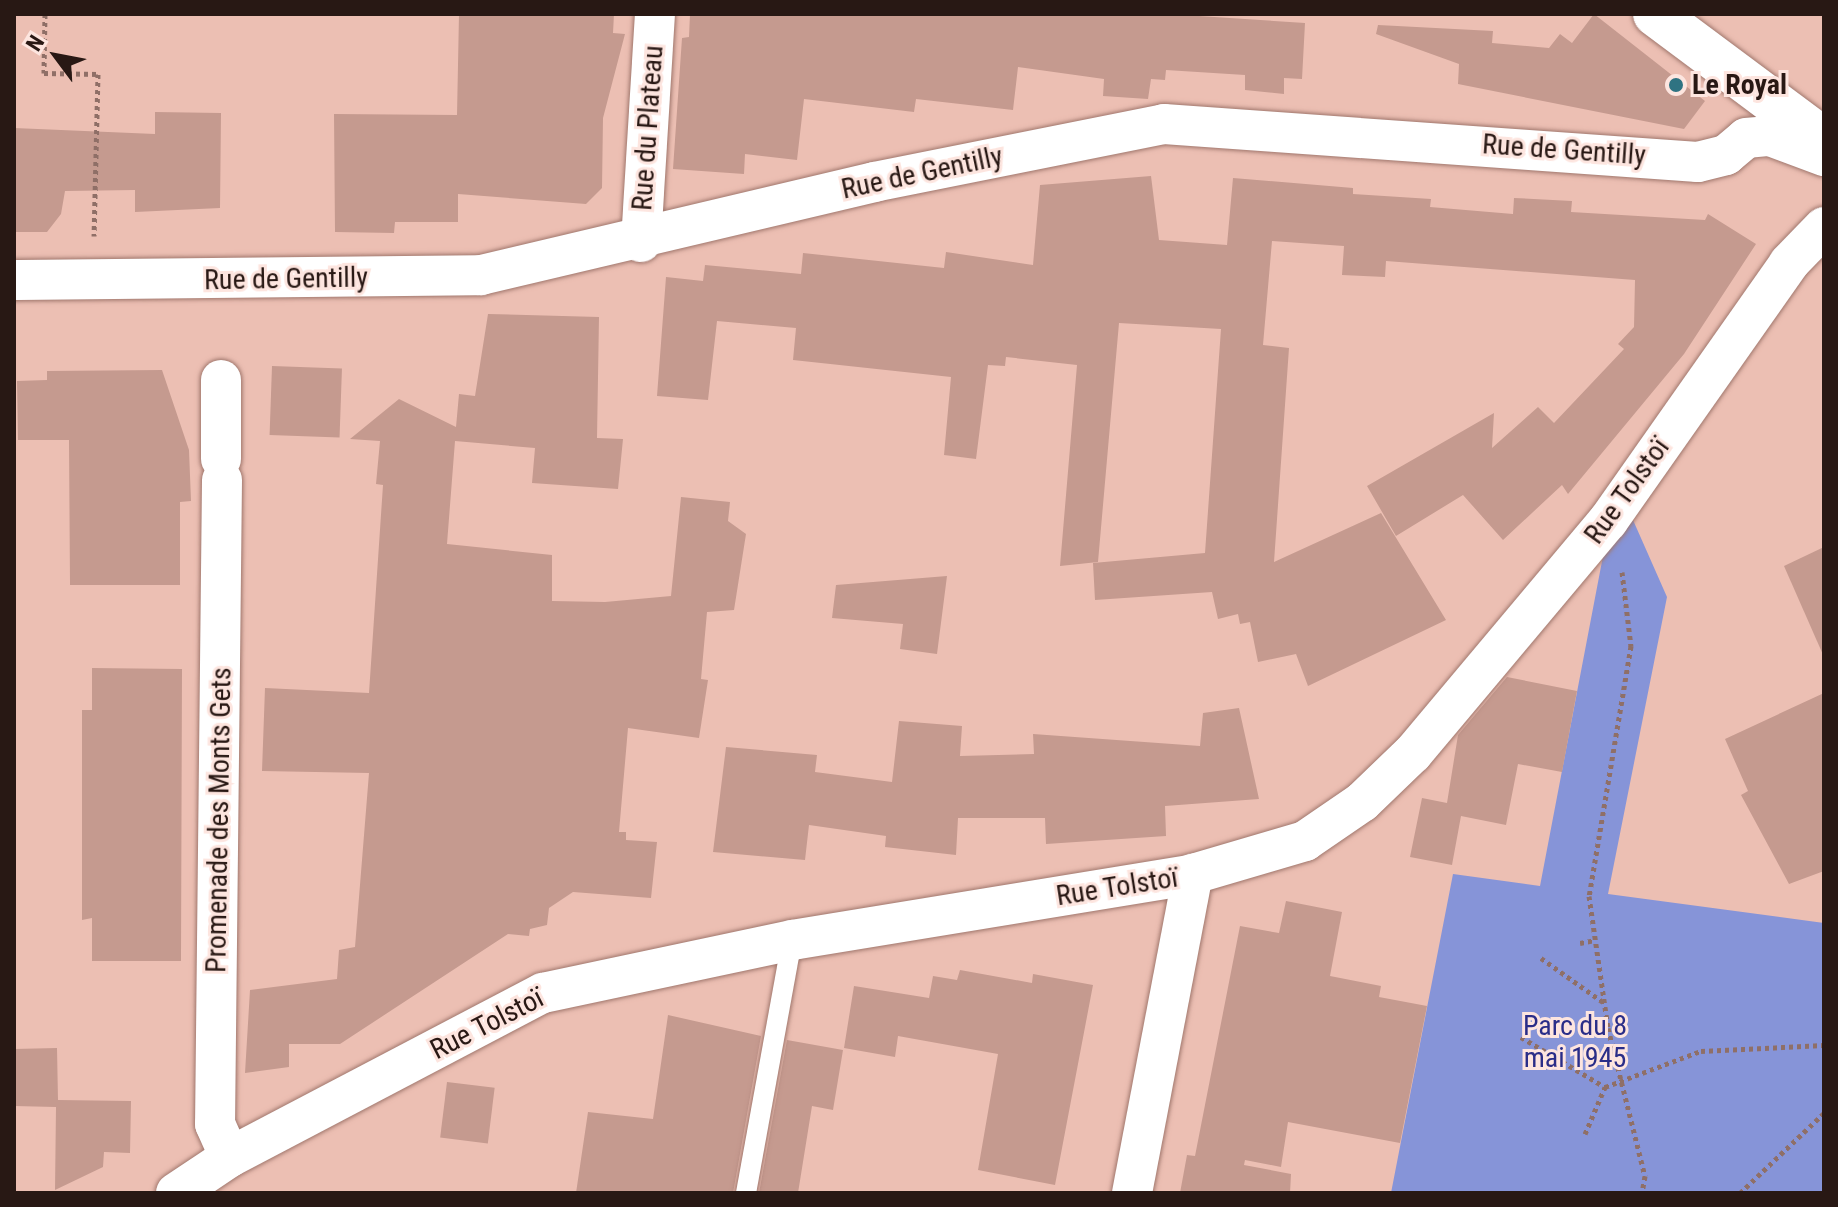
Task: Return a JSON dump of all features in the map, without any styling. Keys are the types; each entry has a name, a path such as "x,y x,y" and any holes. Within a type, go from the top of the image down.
{"street":[{"name":"Rue du Plateau","path":"641,242 655,14"},
{"path":"1655,14 1824,140"},
{"name":"Rue de Gentilly","path":"14,280 481,275 641,242 874,182 1164,124 1698,162 1726,155 1746,138 1770,136 1824,156"},
{"name":"Rue Tolstoï","path":"176,1193 230,1157 543,993 792,940 1193,874 1305,841 1362,802 1413,753 1608,521 1789,263 1824,227"},
{"name":"Promenade des Monts Gets","path":"221,380 215,1124 230,1157"},
{"path":"1132,1193 1193,874"}],"lane":[{"path":"746,1193 792,940"}],"path":[{"path":"45,14 44,73 98,74 95,190"},
{"path":"1608,521 1618,539 1631,646 1589,896 1604,1002 1645,1176 1642,1193"},
{"path":"1580,943 1595,940"},
{"path":"1541,958 1604,1002"},
{"path":"1521,1037 1605,1087 1624,1083 1701,1051 1824,1045"},
{"path":"1585,1134 1605,1087"},
{"path":"1740,1193 1824,1113"}],"green space":[{"name":"Parc du 8 mai 1945","path":"1633,520 1667,597 1608,894 1824,923 1824,1193 1391,1193 1453,874 1540,886 1603,556"}],"building":[{"path":"459,14 614,14 613,33 625,34 603,118 602,188 586,204 458,194 458,222 395,222 394,233 335,232 334,114 457,115"},
{"path":"690,14 1168,14 1305,23 1302,79 1284,78 1284,94 1245,90 1245,75 1166,70 1165,80 1151,79 1148,99 1103,96 1104,79 1018,67 1013,110 916,99 914,112 804,99 797,160 745,154 744,174 673,169 682,38 689,37"},
{"path":"1594,14 1705,101 1684,129 1458,84 1459,64 1376,34 1378,25 1493,31 1492,43 1549,48 1560,34 1572,43"},
{"path":"155,112 221,113 220,208 135,212 135,190 65,191 61,214 47,232 14,232 14,128 155,134"},
{"path":"1151,176 1159,240 1227,245 1233,178 1353,188 1353,194 1431,199 1430,207 1513,214 1514,198 1572,201 1571,212 1705,220 1708,214 1756,244 1684,354 1568,494 1562,485 1503,540 1463,495 1396,536 1367,486 1494,413 1492,448 1538,407 1554,423 1624,349 1618,344 1634,327 1635,280 1386,261 1385,277 1342,275 1344,246 1272,241 1263,345 1289,348 1274,562 1381,513 1446,620 1308,686 1296,654 1258,662 1250,622 1240,624 1238,614 1218,619 1212,592 1095,600 1093,563 1205,553 1221,329 1119,323 1098,562 1060,566 1077,365 1006,357 1005,366 988,365 976,459 944,455 951,377 793,360 796,328 717,321 708,400 657,396 666,277 703,281 705,265 801,274 803,253 944,268 946,252 1033,265 1040,185"},
{"path":"488,314 599,317 597,438 623,439 618,489 532,483 535,448 455,441 447,544 552,555 552,601 605,602 671,596 681,497 730,502 728,521 746,534 734,610 707,612 701,679 708,680 699,738 628,728 619,832 626,832 626,840 657,842 651,898 573,892 549,908 547,925 530,929 529,936 508,934 340,1044 289,1044 289,1067 245,1073 250,990 337,979 339,950 355,947 369,773 262,771 265,688 369,693 383,485 376,484 380,441 350,439 399,399 456,427 459,394 475,396"},
{"path":"272,366 342,368 340,437 270,435"},
{"path":"162,370 189,450 191,501 180,502 180,585 70,585 69,440 18,440 17,381 47,380 47,371"},
{"path":"1824,547 1824,657 1784,566"},
{"path":"947,576 937,654 900,649 903,624 832,618 836,585"},
{"path":"92,668 182,669 181,961 92,961 92,918 82,920 82,710 92,710"},
{"path":"1507,677 1577,691 1562,772 1518,764 1506,825 1461,816 1452,865 1410,857 1422,798 1447,803 1458,735"},
{"path":"1824,693 1824,871 1789,884 1741,795 1748,791 1725,739"},
{"path":"1239,708 1259,799 1165,806 1166,836 1046,844 1045,818 958,818 956,855 885,847 886,836 809,825 805,860 713,852 726,747 817,755 815,772 892,782 899,721 962,726 960,756 1034,754 1033,734 1200,746 1203,713"},
{"path":"1286,901 1342,912 1330,976 1381,986 1379,997 1427,1006 1400,1143 1288,1122 1281,1167 1245,1160 1244,1165 1291,1174 1290,1193 1180,1193 1187,1155 1195,1156 1240,926 1279,933"},
{"path":"960,970 1032,983 1033,974 1093,985 1055,1185 978,1170 998,1054 898,1036 895,1057 844,1048 854,986 929,998 933,976 957,980"},
{"path":"668,1015 761,1036 733,1193 576,1193 588,1112 653,1119"},
{"path":"787,1040 843,1050 833,1110 812,1106 798,1193 759,1193"},
{"path":"57,1048 58,1100 131,1101 130,1153 104,1152 103,1167 55,1190 56,1107 14,1106 14,1049"},
{"path":"447,1082 495,1088 488,1143 440,1138"}],"place":[{"name":"Le Royal","path":"1676,85"}]}
